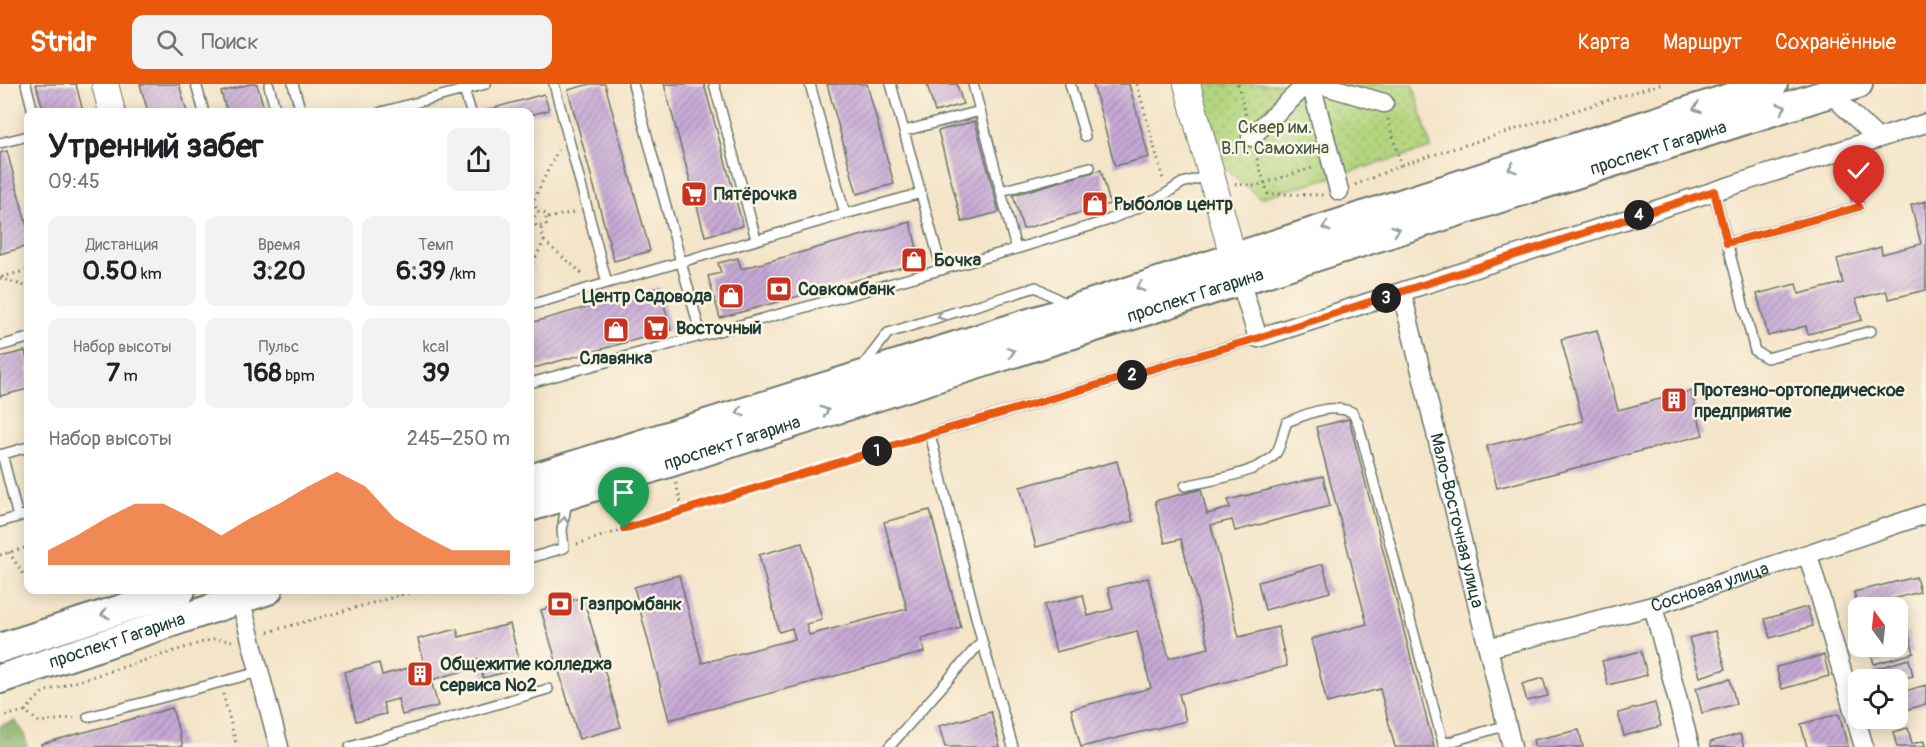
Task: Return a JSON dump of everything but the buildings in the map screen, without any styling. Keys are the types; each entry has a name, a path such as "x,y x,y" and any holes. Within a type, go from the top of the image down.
{"main road":[{"path":"105,84 111,108"},
{"path":"1187,84 1236,268"},
{"name":"проспект Гагарина","path":"534,506 1773,84"},
{"name":"проспект Гагарина","path":"534,478 856,375 1074,309 1236,268 1858,84"},
{"name":"проспект Гагарина","path":"0,648 169,594"},
{"name":"проспект Гагарина","path":"0,680 239,594"}],"street":[{"path":"1251,137 1309,84 1339,191"},
{"path":"1319,84 1384,103"},
{"path":"1830,93 1877,138"},
{"path":"1236,268 1258,338 1926,123"},
{"name":"Мало-Восточная улица","path":"1402,293 1512,747"},
{"name":"Сосновая улица","path":"1488,648 1653,606 1926,514"},
{"path":"1808,555 1864,747"},
{"path":"239,594 279,747"},
{"path":"1653,606 1690,747"}],"lane":[{"path":"26,84 32,108"},
{"path":"196,84 203,108"},
{"path":"293,84 300,108"},
{"path":"394,108 486,84"},
{"path":"554,84 607,283"},
{"path":"633,84 701,335"},
{"path":"714,84 756,239"},
{"path":"810,84 845,214"},
{"path":"891,84 942,270"},
{"path":"973,84 1016,249"},
{"path":"1070,84 1085,136"},
{"path":"269,86 275,108"},
{"path":"464,90 470,108"},
{"path":"904,131 980,111"},
{"path":"0,131 2,143 24,137"},
{"path":"1727,243 1859,207 1840,149"},
{"path":"1001,191 1090,167"},
{"path":"534,382 1016,249 1106,221 1182,183 1211,175"},
{"path":"1714,191 1755,351 1767,358 1870,331"},
{"path":"534,304 921,193"},
{"path":"1013,747 982,641 930,434 1258,338"},
{"path":"0,346 24,339"},
{"path":"1185,486 1239,474 1270,459 1278,451 1281,433 1287,422 1315,411 1342,408 1352,412 1358,423 1444,746 1507,725"},
{"path":"18,517 1,454 24,448"},
{"path":"534,557 564,548 562,530 568,494"},
{"path":"0,522 24,515"},
{"path":"889,747 982,641"},
{"path":"88,717 259,672"},
{"path":"350,747 548,689"}],"path":[{"path":"1137,84 1167,192"},
{"path":"1238,84 1263,183 1268,194 1323,195 1339,191 1401,165 1660,84"},
{"path":"1384,103 1401,165"},
{"path":"538,212 534,199 567,133"},
{"path":"1263,183 1331,162"},
{"path":"548,218 587,208"},
{"path":"538,212 546,214 548,218"},
{"path":"534,217 538,212"},
{"path":"541,228 546,225 548,218"},
{"path":"534,225 541,228"},
{"path":"541,228 544,241 596,286"},
{"path":"534,260 544,241"},
{"path":"24,271 0,278 24,286"},
{"path":"564,548 930,434"},
{"path":"675,482 683,511"},
{"path":"0,555 24,548"},
{"path":"9,552 24,574"},
{"path":"0,717 25,711 44,692 213,639 235,641 405,594"},
{"path":"221,683 237,747"},
{"path":"25,711 39,722 88,717"}],"green space":[{"name":"Сквер им. В.П. Самохина","path":"1199,84 1413,84 1431,148 1260,198 1220,163"},
{"path":"15,721 24,733 27,747 0,747 0,726"}],"place":[{"name":"Пятёрочка","path":"694,194"},
{"name":"Рыболов центр","path":"1095,204"},
{"name":"Бочка","path":"914,260"},
{"name":"Совкомбанк","path":"779,289"},
{"name":"Центр Садовода","path":"731,296"},
{"name":"Восточный","path":"656,328"},
{"name":"Славянка","path":"616,330"},
{"name":"Протезно-ортопедическое предприятие","path":"1674,400"},
{"name":"Газпромбанк","path":"560,604"},
{"name":"Общежитие колледжа сервиса №2","path":"420,674"}],"route":[{"path":"624,529 930,434 1258,338 1714,191 1727,243 1859,207"}]}
